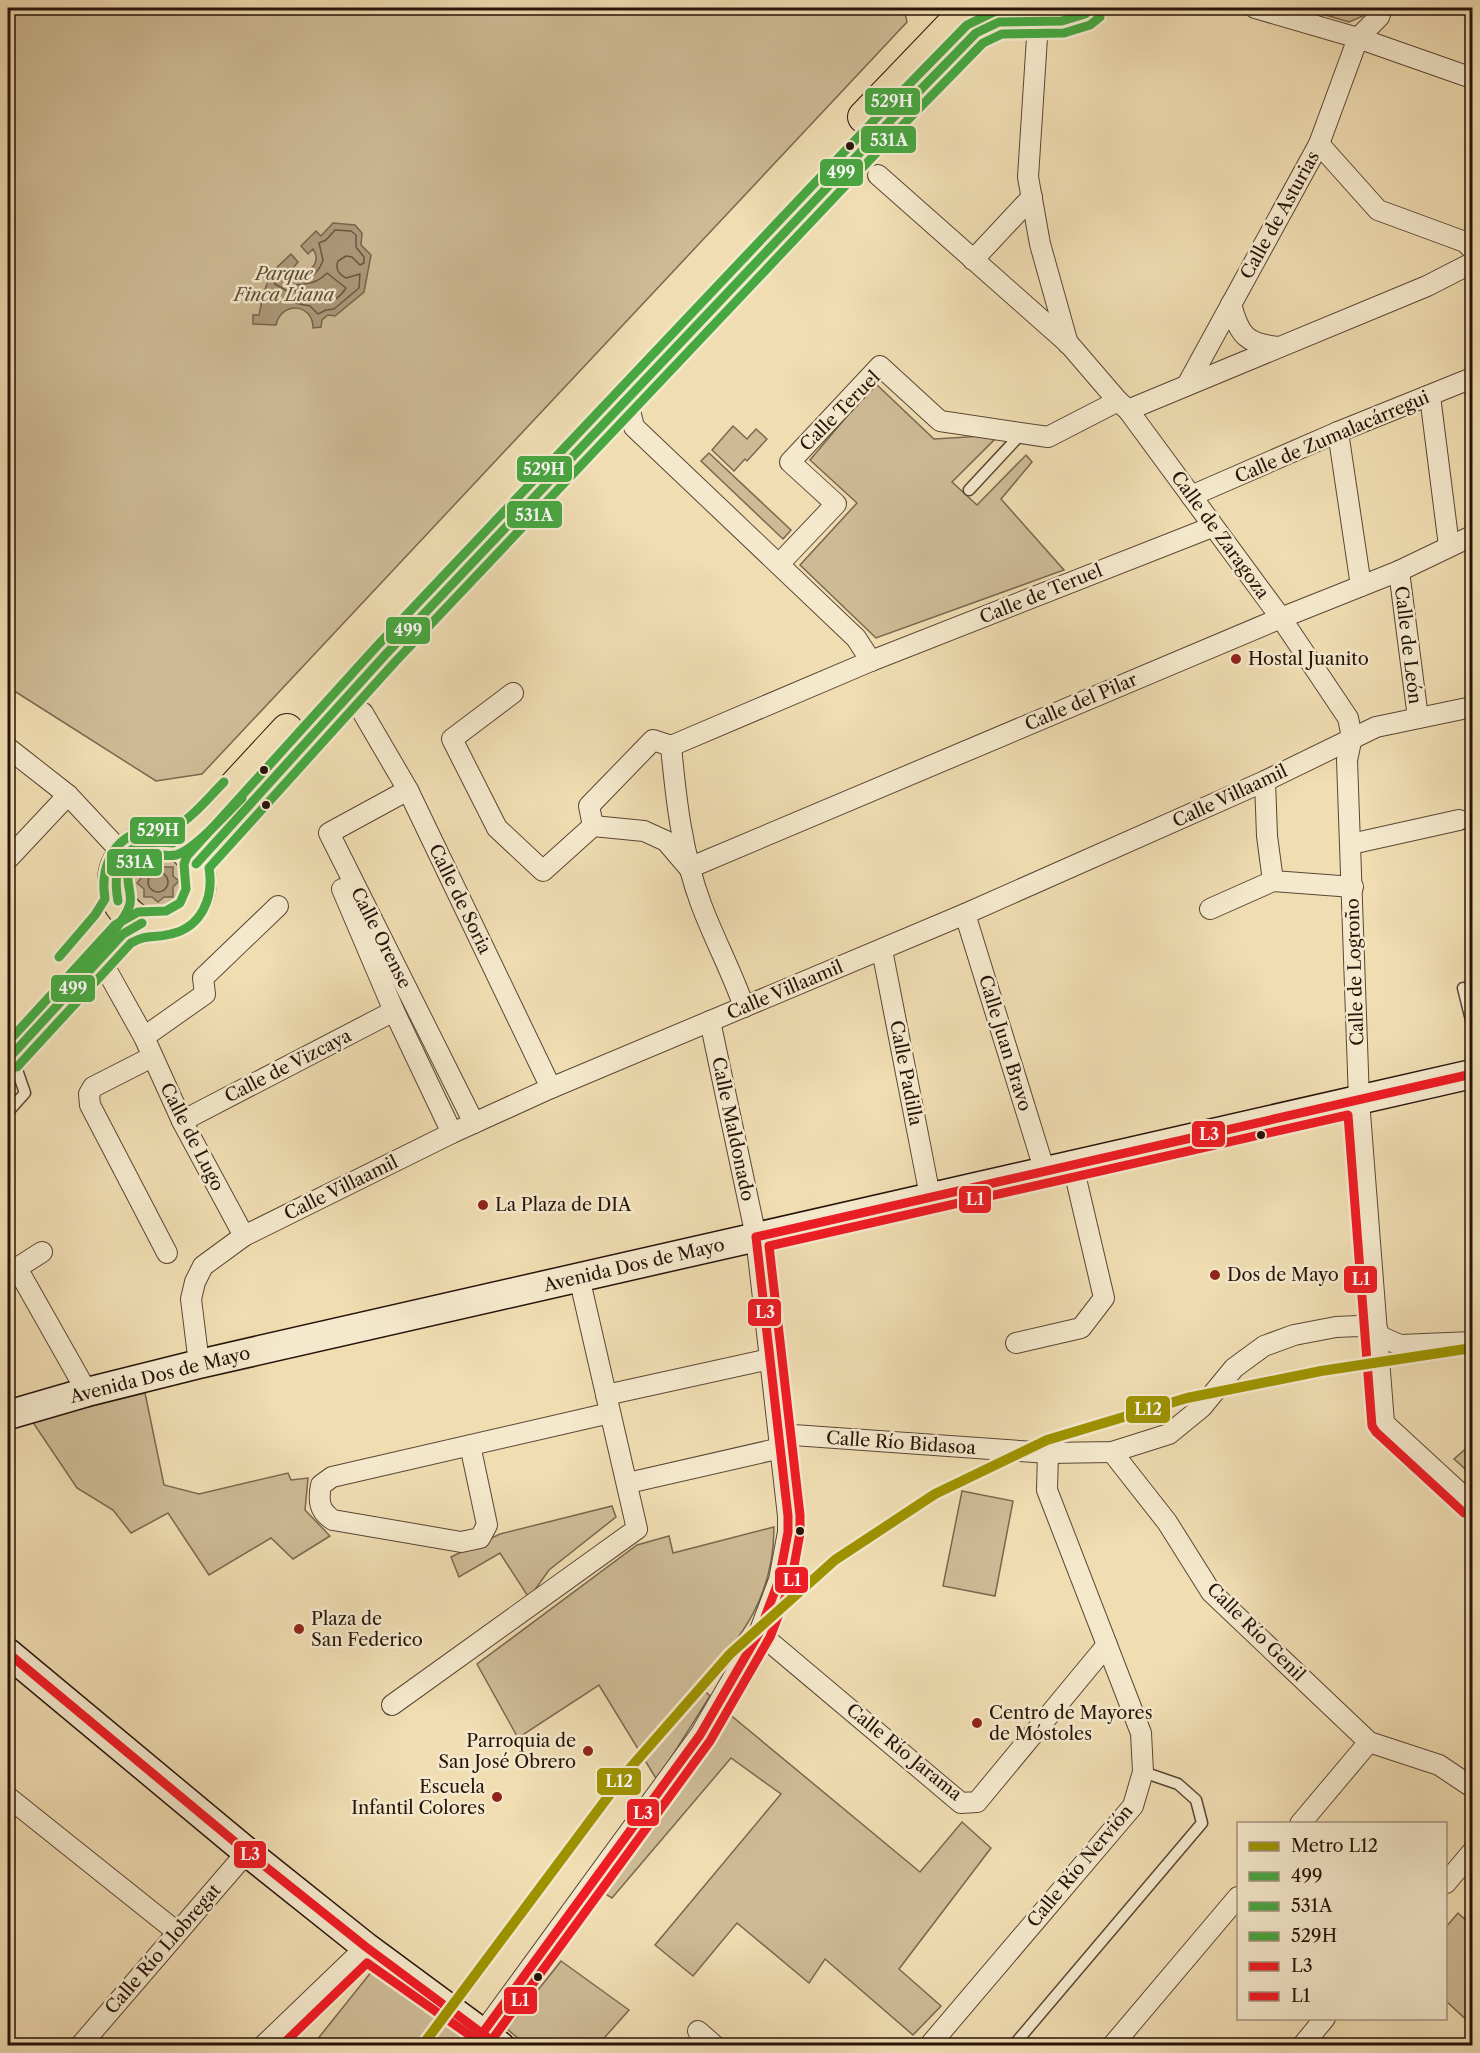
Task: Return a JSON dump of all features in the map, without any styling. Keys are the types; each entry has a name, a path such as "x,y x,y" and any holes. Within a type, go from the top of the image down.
{"main road":[{"path":"172,843 201,823 232,791 371,640 966,8"},
{"path":"196,864 350,705 603,426 631,413 889,122 976,33 999,22 1020,17 1062,21 1085,14 1092,8"},
{"path":"160,840 172,843 190,855 196,864 200,878 199,892 193,906 171,923 156,925 142,923 124,910 118,901 114,889 114,877 118,865 124,855 134,846 146,841 160,840"},
{"path":"11,1046 61,973 105,922 118,901"},
{"path":"11,1046 123,934 142,923"}],"street":[{"path":"1255,8 1358,38 1473,78"},
{"path":"1358,38 1379,17 1382,8"},
{"name":"Calle de Zaragoza","path":"1020,17 1028,177 1040,244 1069,344"},
{"name":"Calle de Asturias","path":"1187,385 1319,144 1358,38"},
{"path":"1319,144 1378,210 1465,242 1473,249"},
{"name":"Calle de Zaragoza","path":"878,175 1069,344 1123,406 1281,618 1348,718 1352,737"},
{"path":"973,260 1032,197"},
{"name":"Calle Teruel","path":"779,564 836,504 790,462 880,366 940,421 1048,437 1123,406 1187,385 1427,286 1473,263"},
{"path":"1232,304 1237,325 1248,340 1261,345 1279,347"},
{"name":"Calle de Zumalacárregui","path":"1191,496 1338,432 1473,378"},
{"path":"1430,396 1449,546"},
{"path":"631,413 779,564 856,638 871,661"},
{"path":"1338,432 1361,586"},
{"name":"Calle de Teruel","path":"593,826 589,806 653,740 670,746 871,661 1212,526"},
{"name":"Calle del Pilar","path":"689,868 1281,618 1399,571 1473,536"},
{"name":"Calle de León","path":"1399,571 1418,718"},
{"path":"513,693 452,739 497,828 543,871 593,826 644,831 666,841 689,868"},
{"name":"Calle de Soria","path":"350,705 408,790 551,1088"},
{"name":"Calle Villaamil","path":"199,1364 191,1299 195,1282 203,1266 244,1236 452,1133 551,1088 882,950 1265,781 1352,737 1376,727 1473,707"},
{"name":"Calle de Logroño","path":"1352,737 1347,760 1359,1101 1384,1423 1473,1504"},
{"path":"670,746 677,810 689,868 701,905 744,1007"},
{"path":"8,748 68,795 124,855"},
{"path":"1265,781 1267,836 1274,881"},
{"name":"Calle Orense","path":"408,790 329,833 474,1123"},
{"path":"8,859 68,795"},
{"path":"1351,844 1459,820"},
{"path":"1210,909 1274,881 1353,887"},
{"path":"342,889 394,1011 452,1133"},
{"path":"144,1036 205,994 203,978 278,906"},
{"name":"Calle Juan Bravo","path":"964,914 1045,1172"},
{"name":"Calle Padilla","path":"882,950 930,1196"},
{"name":"Calle de Lugo","path":"104,953 106,969 144,1036 182,1120 244,1236"},
{"name":"Calle de Vizcaya","path":"182,1120 394,1011"},
{"name":"Calle Maldonado","path":"492,2038 700,1735 759,1633 779,1580 788,1532 788,1516 756,1237 710,1021"},
{"path":"152,1057 93,1087 88,1094 90,1105 167,1253"},
{"name":"Avenida Dos de Mayo","path":"8,1415 87,1392 199,1364 1473,1074"},
{"path":"1016,1343 1081,1328 1104,1298 1073,1166"},
{"path":"42,1252 17,1268 87,1392"},
{"path":"392,1705 637,1529 579,1277"},
{"name":"Calle Río Bidasoa","path":"628,1483 780,1441 1048,1453 1112,1452 1169,1434 1202,1407 1234,1368 1263,1346 1294,1335 1336,1327 1358,1326 1378,1333 1400,1345 1473,1342"},
{"path":"470,1445 487,1525 480,1538 461,1542 333,1520 323,1514 318,1499 321,1485 332,1477 470,1445 770,1359"},
{"name":"Calle Río Genil","path":"1112,1452 1167,1522 1211,1592 1369,1742 1439,1765 1473,1787"},
{"name":"Calle Río Nervión","path":"929,2046 1133,1806 1143,1772 1141,1733 1047,1490 1048,1453"},
{"name":"Calle Río Jarama","path":"759,1633 961,1803 977,1802 1107,1645"},
{"path":"8,1653 246,1852 366,1947 492,2038"},
{"path":"1302,1822 1369,1742"},
{"path":"8,1797 177,1932"},
{"name":"Calle Río Llobregat","path":"80,2046 246,1852"},
{"path":"1447,1882 1473,1852"},
{"path":"1112,2046 1237,1899"},
{"path":"263,2046 366,1947"},
{"path":"1302,2046 1324,2020"},
{"path":"698,2031 715,2046"}],"lane":[{"path":"969,490 1022,433"},
{"path":"1463,988 1473,1024"},
{"path":"8,1112 25,1093 11,1046"},
{"path":"1013,2046 1202,1823 1196,1800 1178,1784 1143,1772"}],"green space":[{"name":"Parque Finca Liana","path":"8,8 904,8 907,22 202,774 156,781 8,687"},
{"path":"1302,8 1366,8 1363,16 1349,22"},
{"path":"875,383 934,439 999,435 952,482 977,505 1026,455 1032,462 1001,499 1064,570 876,638 800,565 857,503 810,460"},
{"path":"733,426 747,439 756,429 767,439 747,461 745,459 734,471 712,450"},
{"path":"709,453 791,530 783,539 701,461"},
{"path":"158,854 178,863 187,882 182,897 170,909 157,911 145,906 136,896 130,884 131,872 140,861"},
{"path":"145,1393 164,1485 199,1494 288,1473 291,1480 308,1478 305,1510 330,1536 293,1559 271,1538 209,1575 168,1513 131,1533 113,1510 77,1488 32,1421"},
{"path":"1470,1445 1472,1446 1472,1475 1454,1459"},
{"path":"962,1491 1013,1501 995,1596 943,1586"},
{"path":"612,1506 616,1517 549,1570 529,1598 500,1553 459,1577 451,1557 500,1534"},
{"path":"774,1527 769,1573 753,1614 728,1650 696,1683 710,1696 657,1780 599,1685 518,1738 477,1664 637,1545 669,1536 673,1553"},
{"path":"728,1713 920,1872 962,1822 991,1848 899,1969 941,2006 913,2035 825,1959 809,1983 737,1923 693,1976 655,1945 781,1794 731,1758 612,1898 604,1893"},
{"path":"1458,1913 1472,1926 1472,2025 1447,2002 1447,1926"},
{"path":"561,1961 629,2010 598,2045 526,2045 507,2029"},
{"path":"376,1966 479,2046 312,2046"}],"water":[{"path":"333,223 355,225 362,233 361,245 371,255 364,292 335,316 328,315 322,320 321,327 313,328 308,314 296,308 284,312 276,325 253,324 253,315 259,315 271,273 291,254 298,262 293,268 303,271 312,268 316,254 313,249 308,254 301,246 316,231 321,236"},
{"path":"158,861 164,867 173,867 173,876 179,881 173,887 173,897 164,897 158,902 152,897 144,897 144,889 137,883 143,876 144,868 152,867"}],"metro line":[{"name":"L12","path":"422,2046 625,1774 730,1654 835,1560 935,1494 1047,1440 1187,1398 1321,1371 1472,1348"}],"transit line":[{"name":"529H","path":"8,1042 115,925 138,912 166,911 180,903 186,889 184,864 187,856 377,646 967,25 998,10 1065,8"},
{"name":"499","path":"196,864 386,654 976,33 999,22 1062,21 1085,14 1092,8"},
{"name":"531A","path":"17,1067 131,943 142,938 182,930 198,918 204,909 210,890 209,868 395,662 983,43 1002,34 1064,33 1090,25 1100,17"},
{"name":"529H","path":"59,957 95,915 105,899 104,877 111,856 117,847 134,834 148,830 173,829 194,813 224,782"},
{"name":"531A","path":"77,973 107,940 127,912 130,904 128,877 131,866 146,855 171,856 183,852 210,830 242,798"},
{"name":"499","path":"118,901 117,873 126,854 145,844 173,843"},
{"name":"499","path":"8,1059 123,934 142,923"},
{"name":"L3","path":"484,2031 700,1735 759,1633 779,1580 788,1532 788,1516 756,1237 1472,1074"},
{"name":"L1","path":"281,2046 367,1963 478,2041 485,2043 491,2041 710,1741 770,1637 791,1583 800,1533 800,1515 769,1246 1348,1115 1372,1426 1464,1513"},
{"name":"L3","path":"8,1653 247,1852 366,1947 499,2046"}],"place":[{"name":"Hostal Juanito","path":"1236,659"},
{"name":"La Plaza de DIA","path":"483,1205"},
{"name":"Dos de Mayo","path":"1215,1275"},
{"name":"Plaza de San Federico","path":"299,1629"},
{"name":"Centro de Mayores de Móstoles","path":"977,1723"},
{"name":"Parroquia de San José Obrero","path":"588,1751"},
{"name":"Escuela Infantil Colores","path":"497,1797"}]}
